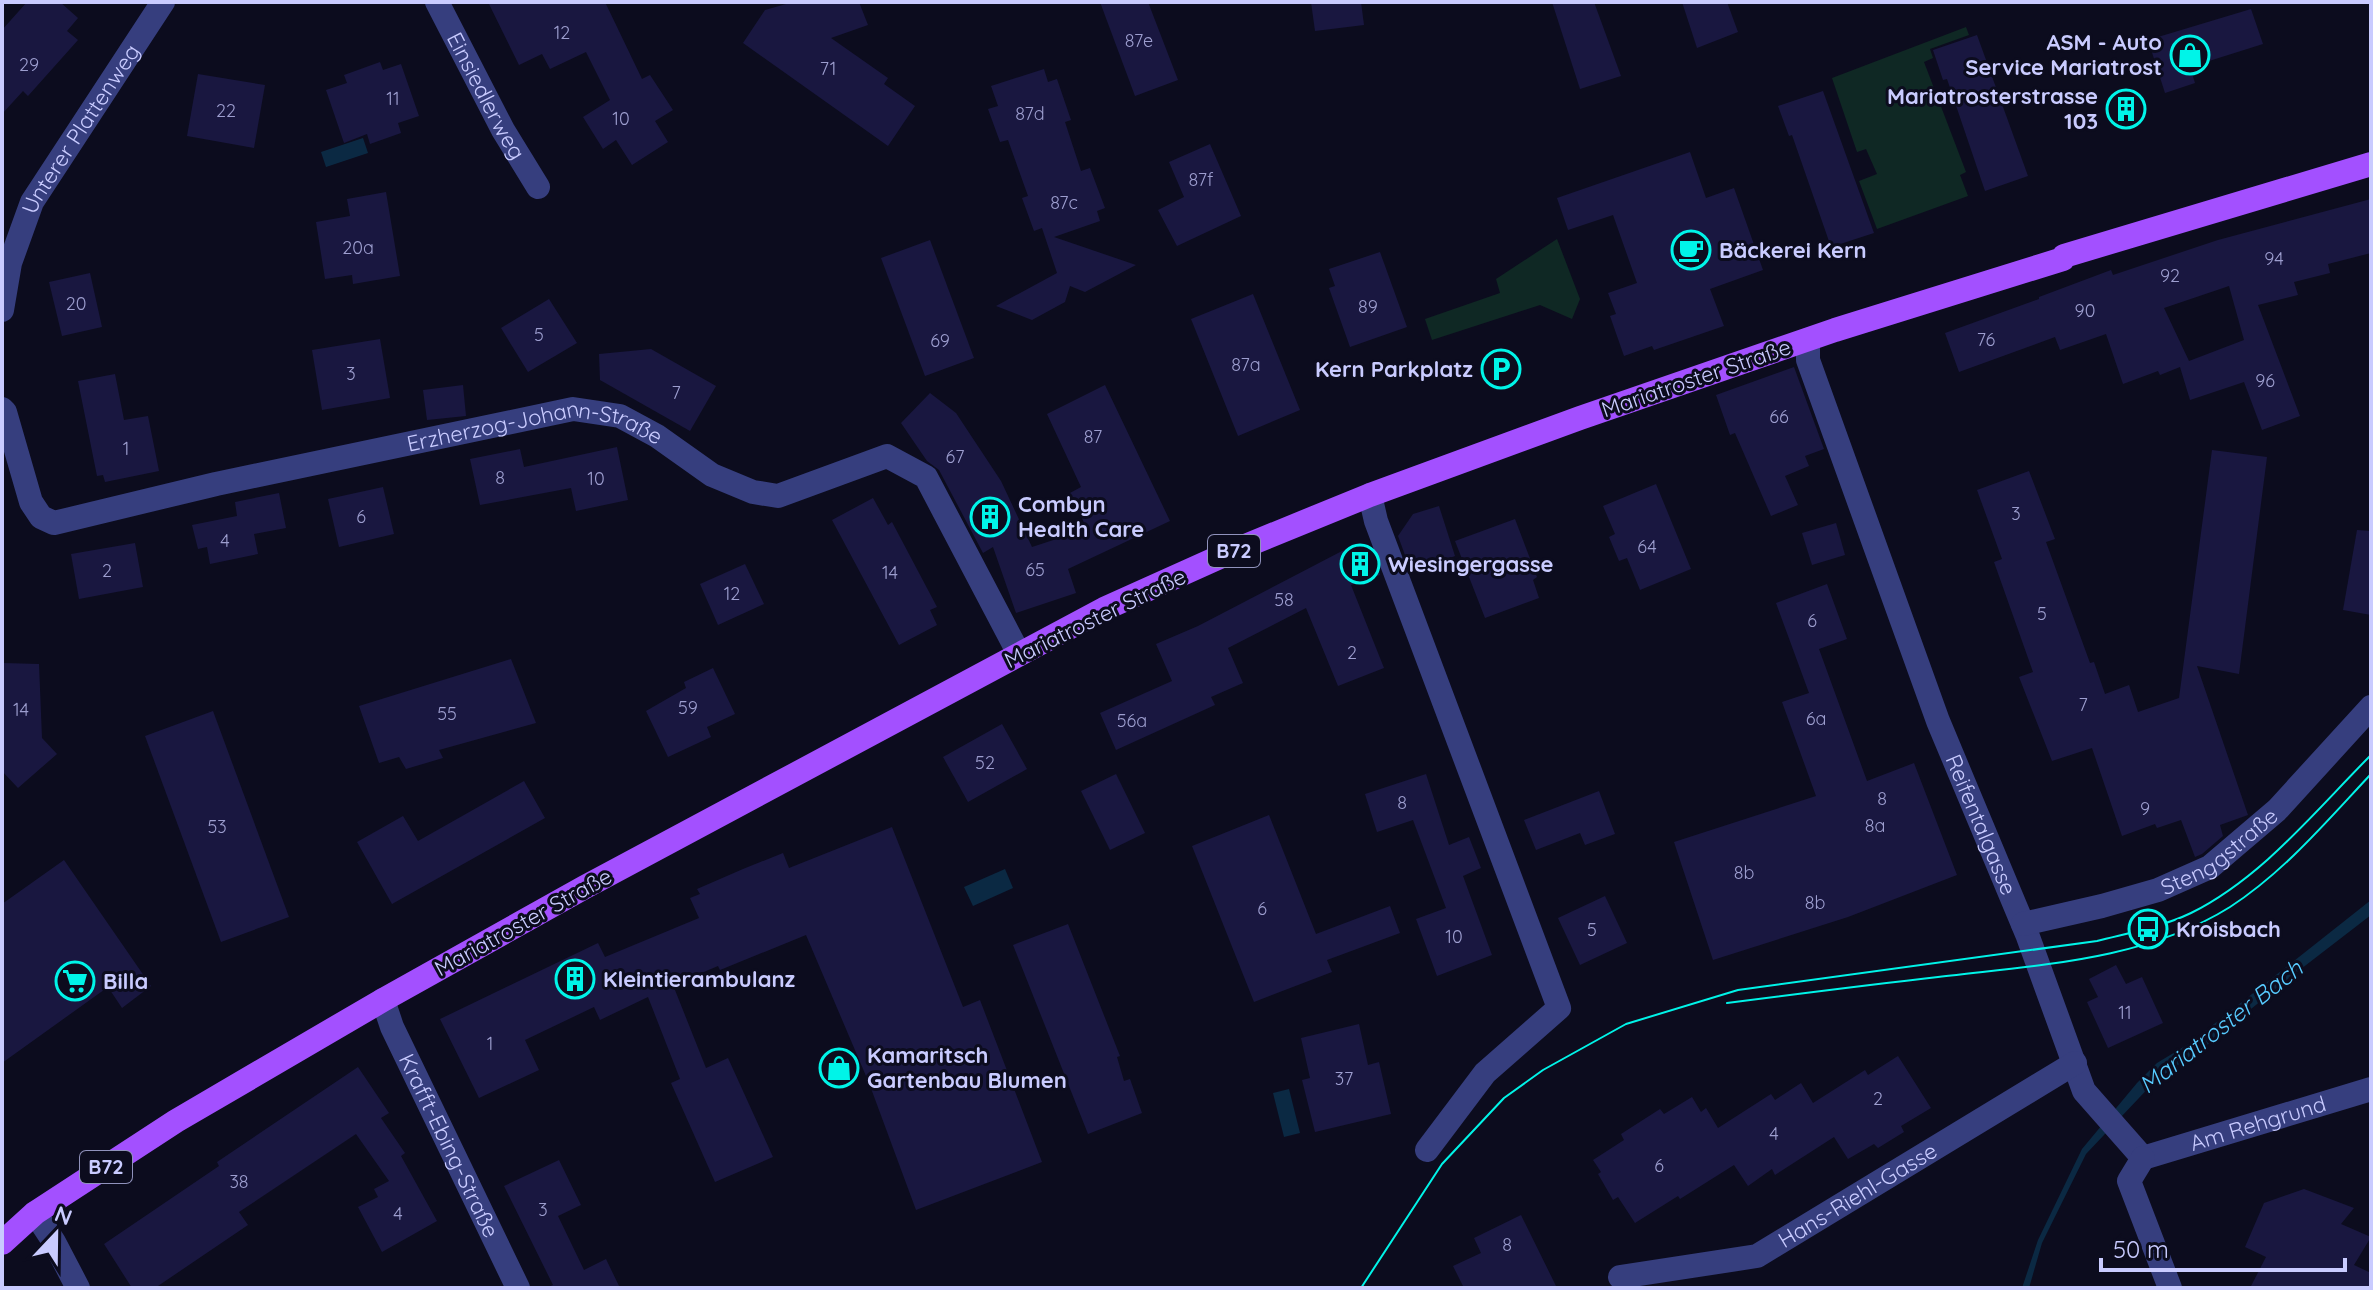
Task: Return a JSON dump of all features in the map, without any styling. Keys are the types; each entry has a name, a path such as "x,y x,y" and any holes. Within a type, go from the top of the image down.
{"main road":[{"name":"Mariatroster Straße","path":"2,1243 35,1213 176,1121 383,1000 585,887 1104,609 1233,551 1370,495 1580,418 2115,240 2371,164"}],"street":[{"name":"Unterer Plattenweg","path":"2,310 10,263 32,202 163,2"},
{"name":"Einsiedlerweg","path":"437,2 503,130 538,187"},
{"name":"Reifentalgasse","path":"1808,340 1808,360 1938,721 2023,924 2084,1091 2143,1158"},
{"name":"Erzherzog-Johann-Straße","path":"2,409 31,502 41,517 54,523 232,480 573,409 620,416 657,436 712,475 753,492 778,496 887,456 926,477 1019,654"},
{"path":"1370,495 1376,521 1559,1008 1485,1073 1427,1150"},
{"name":"Stenggstraße","path":"2023,924 2158,890 2210,867 2277,810 2371,707"},
{"name":"Krafft-Ebing-Straße","path":"383,1000 392,1027 518,1288"},
{"name":"Hans-Riehl-Gasse","path":"1620,1277 1757,1256 2075,1063"},
{"name":"Am Rehgrund","path":"2143,1158 2371,1089"},
{"path":"2143,1158 2129,1181 2170,1288"},
{"path":"35,1213 78,1288"}],"green space":[{"path":"1966,27 1969,35 1930,49 1933,58 1924,62 1966,172 1960,175 1968,196 1877,229 1859,181 1877,174 1866,149 1857,152 1832,78"},
{"path":"1557,239 1580,299 1572,319 1540,305 1432,340 1425,319 1500,293 1496,279"}],"water":[{"path":"363,138 368,153 326,167 321,152"},
{"path":"1005,869 1013,888 973,906 964,887"},
{"name":"Mariatroster Bach","path":"2371,900 2371,915 2206,1046 2156,1080 2086,1154 2042,1243 2029,1288 2022,1288 2038,1240 2082,1149 2137,1083 2157,1063 2190,1043"},
{"path":"1289,1089 1300,1133 1284,1137 1273,1093"}],"building":[{"path":"27,2 60,2 78,18 67,31 78,40 28,96 23,91 2,114 2,30"},
{"path":"488,2 605,2 642,79 650,75 673,110 655,121 668,142 632,165 616,140 603,149 583,117 610,100 586,52 550,69 542,54 519,65"},
{"path":"793,2 859,2 868,25 831,38 888,78 884,84 915,106 888,146 743,43 765,10"},
{"path":"1100,2 1148,2 1178,80 1135,96"},
{"path":"1311,2 1361,2 1364,25 1315,31"},
{"path":"1552,2 1594,2 1621,76 1580,89"},
{"path":"1682,2 1727,2 1738,32 1697,48"},
{"name":"ASM - Auto Service Mariatrost","path":"2251,9 2263,44 2190,67 2195,83 2165,93 2148,40"},
{"path":"1977,35 2028,176 1985,191 1947,79 1943,80 1933,50"},
{"path":"380,62 383,70 401,64 419,116 398,123 401,133 370,144 367,134 344,143 326,90 347,83 344,75"},
{"path":"1044,69 1048,82 1057,79 1071,120 1065,122 1081,171 1090,168 1105,208 1097,211 1100,221 1054,237 1136,265 1085,292 1070,286 1065,302 1032,320 996,306 1057,273 1042,228 1034,231 1022,198 1028,196 1008,140 1000,142 988,109 998,106 991,86"},
{"path":"198,74 265,85 254,148 187,136"},
{"path":"1823,91 1874,233 1831,247 1792,135 1789,136 1778,106"},
{"path":"1210,144 1241,216 1177,246 1158,210 1184,197 1169,162"},
{"name":"Bäckerei Kern","path":"1690,152 1706,198 1734,188 1763,270 1710,289 1724,326 1654,350 1652,346 1624,356 1610,316 1616,314 1608,293 1637,283 1613,215 1568,230 1557,198"},
{"path":"386,192 400,276 353,284 352,275 325,279 316,222 350,216 347,199"},
{"path":"2371,199 2371,253 2328,264 2330,273 2294,282 2298,295 2258,305 2300,416 2262,430 2244,382 2190,400 2180,367 2160,375 2158,371 2123,384 2106,334 2060,350 2055,337 1959,372 1945,333 2111,270 2113,275 2218,240","holes":["2229,286 2244,340 2189,361 2164,308"]},
{"path":"930,240 974,358 925,376 881,258"},
{"path":"1380,252 1407,327 1350,347 1329,288 1335,286 1329,269"},
{"path":"90,273 102,327 62,336 49,282"},
{"path":"1253,294 1300,410 1238,436 1191,319"},
{"path":"549,299 577,343 528,372 501,328"},
{"path":"380,339 390,398 322,410 312,350"},
{"path":"651,349 716,386 690,431 600,380 599,354"},
{"path":"1794,367 1824,449 1805,456 1809,466 1785,476 1798,505 1771,516 1735,433 1730,435 1716,395"},
{"path":"115,374 124,420 148,416 159,471 105,482 103,475 97,476 78,381"},
{"path":"463,385 466,416 427,420 423,390"},
{"path":"1105,385 1170,521 1068,569 1076,593 1016,613 993,547 983,553 939,470 927,461 901,423 930,393 956,413 1001,481 1032,547 1087,529 1070,493 1081,487 1047,414"},
{"path":"617,447 628,500 576,511 571,488 480,505 470,459 520,449 524,467"},
{"path":"2212,450 2267,457 2239,674 2197,666 2248,815 2220,825 2223,836 2195,857 2181,820 2157,828 2155,824 2122,836 2092,748 2052,761 2019,677 2033,672 1994,562 2002,559 1977,490 2029,471 2055,539 2046,542 2090,663 2094,662 2105,694 2129,685 2138,712 2179,698"},
{"path":"1656,484 1691,569 1640,590 1627,558 1619,561 1609,537 1615,534 1603,506"},
{"path":"383,487 394,534 339,547 328,499"},
{"path":"279,493 286,528 254,534 258,554 210,564 207,547 198,549 192,525 237,516 235,502"},
{"path":"873,498 888,525 892,522 937,607 930,610 937,625 899,645 832,520"},
{"path":"1439,506 1455,556 1418,570 1416,564 1409,566 1398,536 1413,514"},
{"path":"1515,519 1537,577 1533,580 1539,598 1485,618 1455,541"},
{"path":"1836,523 1845,555 1812,565 1802,533"},
{"path":"2357,530 2371,531 2371,615 2343,610"},
{"path":"135,543 143,587 79,599 71,554"},
{"path":"1366,544 1374,570 1377,566 1380,575 1351,585 1384,668 1338,686 1306,608 1228,648 1243,683 1211,697 1215,705 1116,750 1100,713 1172,681 1156,644 1198,626 1342,551"},
{"path":"745,564 764,604 718,625 700,584"},
{"path":"1827,584 1847,639 1819,649 1867,781 1914,763 1957,875 1848,917 1713,960 1674,842 1816,796 1782,702 1809,693 1776,603"},
{"path":"511,659 536,723 439,750 443,758 406,769 399,757 379,763 359,706"},
{"path":"3,663 39,664 42,738 57,754 18,788 2,771"},
{"path":"713,668 735,714 707,727 711,737 668,757 646,711 686,688 684,682"},
{"path":"213,711 289,917 221,942 145,736"},
{"path":"1002,724 1027,769 968,802 943,757"},
{"path":"1116,774 1145,833 1110,850 1081,791"},
{"path":"1426,774 1449,845 1469,837 1481,868 1463,876 1492,955 1437,976 1416,919 1446,908 1413,820 1377,832 1365,794"},
{"path":"524,781 545,818 392,904 357,842 403,816 418,841"},
{"path":"1599,791 1615,834 1585,845 1580,833 1536,850 1524,820"},
{"path":"1269,815 1316,934 1390,906 1400,933 1327,960 1332,972 1254,1002 1192,846"},
{"path":"892,827 963,1007 980,1000 1042,1162 916,1210 869,1083 806,935 720,970 718,966 673,985 706,1068 728,1058 773,1157 715,1182 671,1083 680,1079 648,997 600,1020 594,1007 525,1040 539,1070 479,1098 440,1019 598,943 605,957 699,918 690,898 700,894 697,889 743,869 783,853 789,868"},
{"name":"Billa","path":"64,860 151,986 122,1008 108,987 2,1063 2,904"},
{"path":"1605,896 1627,943 1580,965 1558,918"},
{"path":"1068,924 1120,1056 1117,1057 1124,1081 1130,1079 1142,1113 1088,1134 1013,945"},
{"path":"2116,965 2126,984 2142,977 2163,1023 2108,1048 2087,1002 2098,997 2089,979"},
{"path":"1359,1024 1368,1065 1379,1062 1391,1114 1315,1132 1302,1080 1310,1078 1301,1038"},
{"path":"1898,1056 1931,1108 1901,1126 1904,1132 1878,1148 1874,1144 1848,1159 1834,1137 1775,1175 1772,1169 1748,1186 1734,1165 1635,1223 1618,1197 1613,1200 1598,1174 1601,1172 1593,1160 1624,1140 1621,1134 1660,1109 1664,1114 1692,1097 1701,1112 1706,1108 1718,1128 1771,1094 1775,1100 1801,1083 1813,1103 1865,1070 1868,1075"},
{"path":"358,1067 389,1113 381,1118 405,1153 401,1156 437,1221 382,1252 358,1207 378,1197 374,1189 389,1181 356,1134 239,1212 248,1225 155,1288 132,1288 104,1244 219,1166 217,1162"},
{"path":"559,1160 581,1205 558,1216 584,1270 606,1259 620,1288 546,1288 553,1285 504,1186"},
{"path":"2304,1189 2354,1208 2341,1224 2371,1237 2354,1265 2371,1273 2371,1288 2250,1288 2266,1257 2245,1247 2264,1203"},
{"path":"1521,1215 1557,1288 1464,1288 1453,1266 1481,1253 1474,1238"}],"tram line":[{"path":"1361,1288 1442,1164 1504,1098 1543,1070 1626,1024 1738,990 2097,941 2168,922 2191,913 2242,881 2265,862 2371,755"},
{"path":"1727,1003 2050,964 2125,950 2162,939 2197,925 2250,893 2304,845 2371,774"}],"place":[{"name":"ASM - Auto Service Mariatrost","path":"2190,55"},
{"name":"Mariatrosterstrasse 103","path":"2126,109"},
{"name":"Bäckerei Kern","path":"1691,250"},
{"name":"Kern Parkplatz","path":"1501,369"},
{"name":"Combyn Health Care","path":"990,517"},
{"name":"Wiesingergasse","path":"1360,564"},
{"name":"Kroisbach","path":"2148,929"},
{"name":"Kleintierambulanz","path":"575,979"},
{"name":"Billa","path":"75,981"},
{"name":"Kamaritsch Gartenbau Blumen","path":"839,1068"}]}
